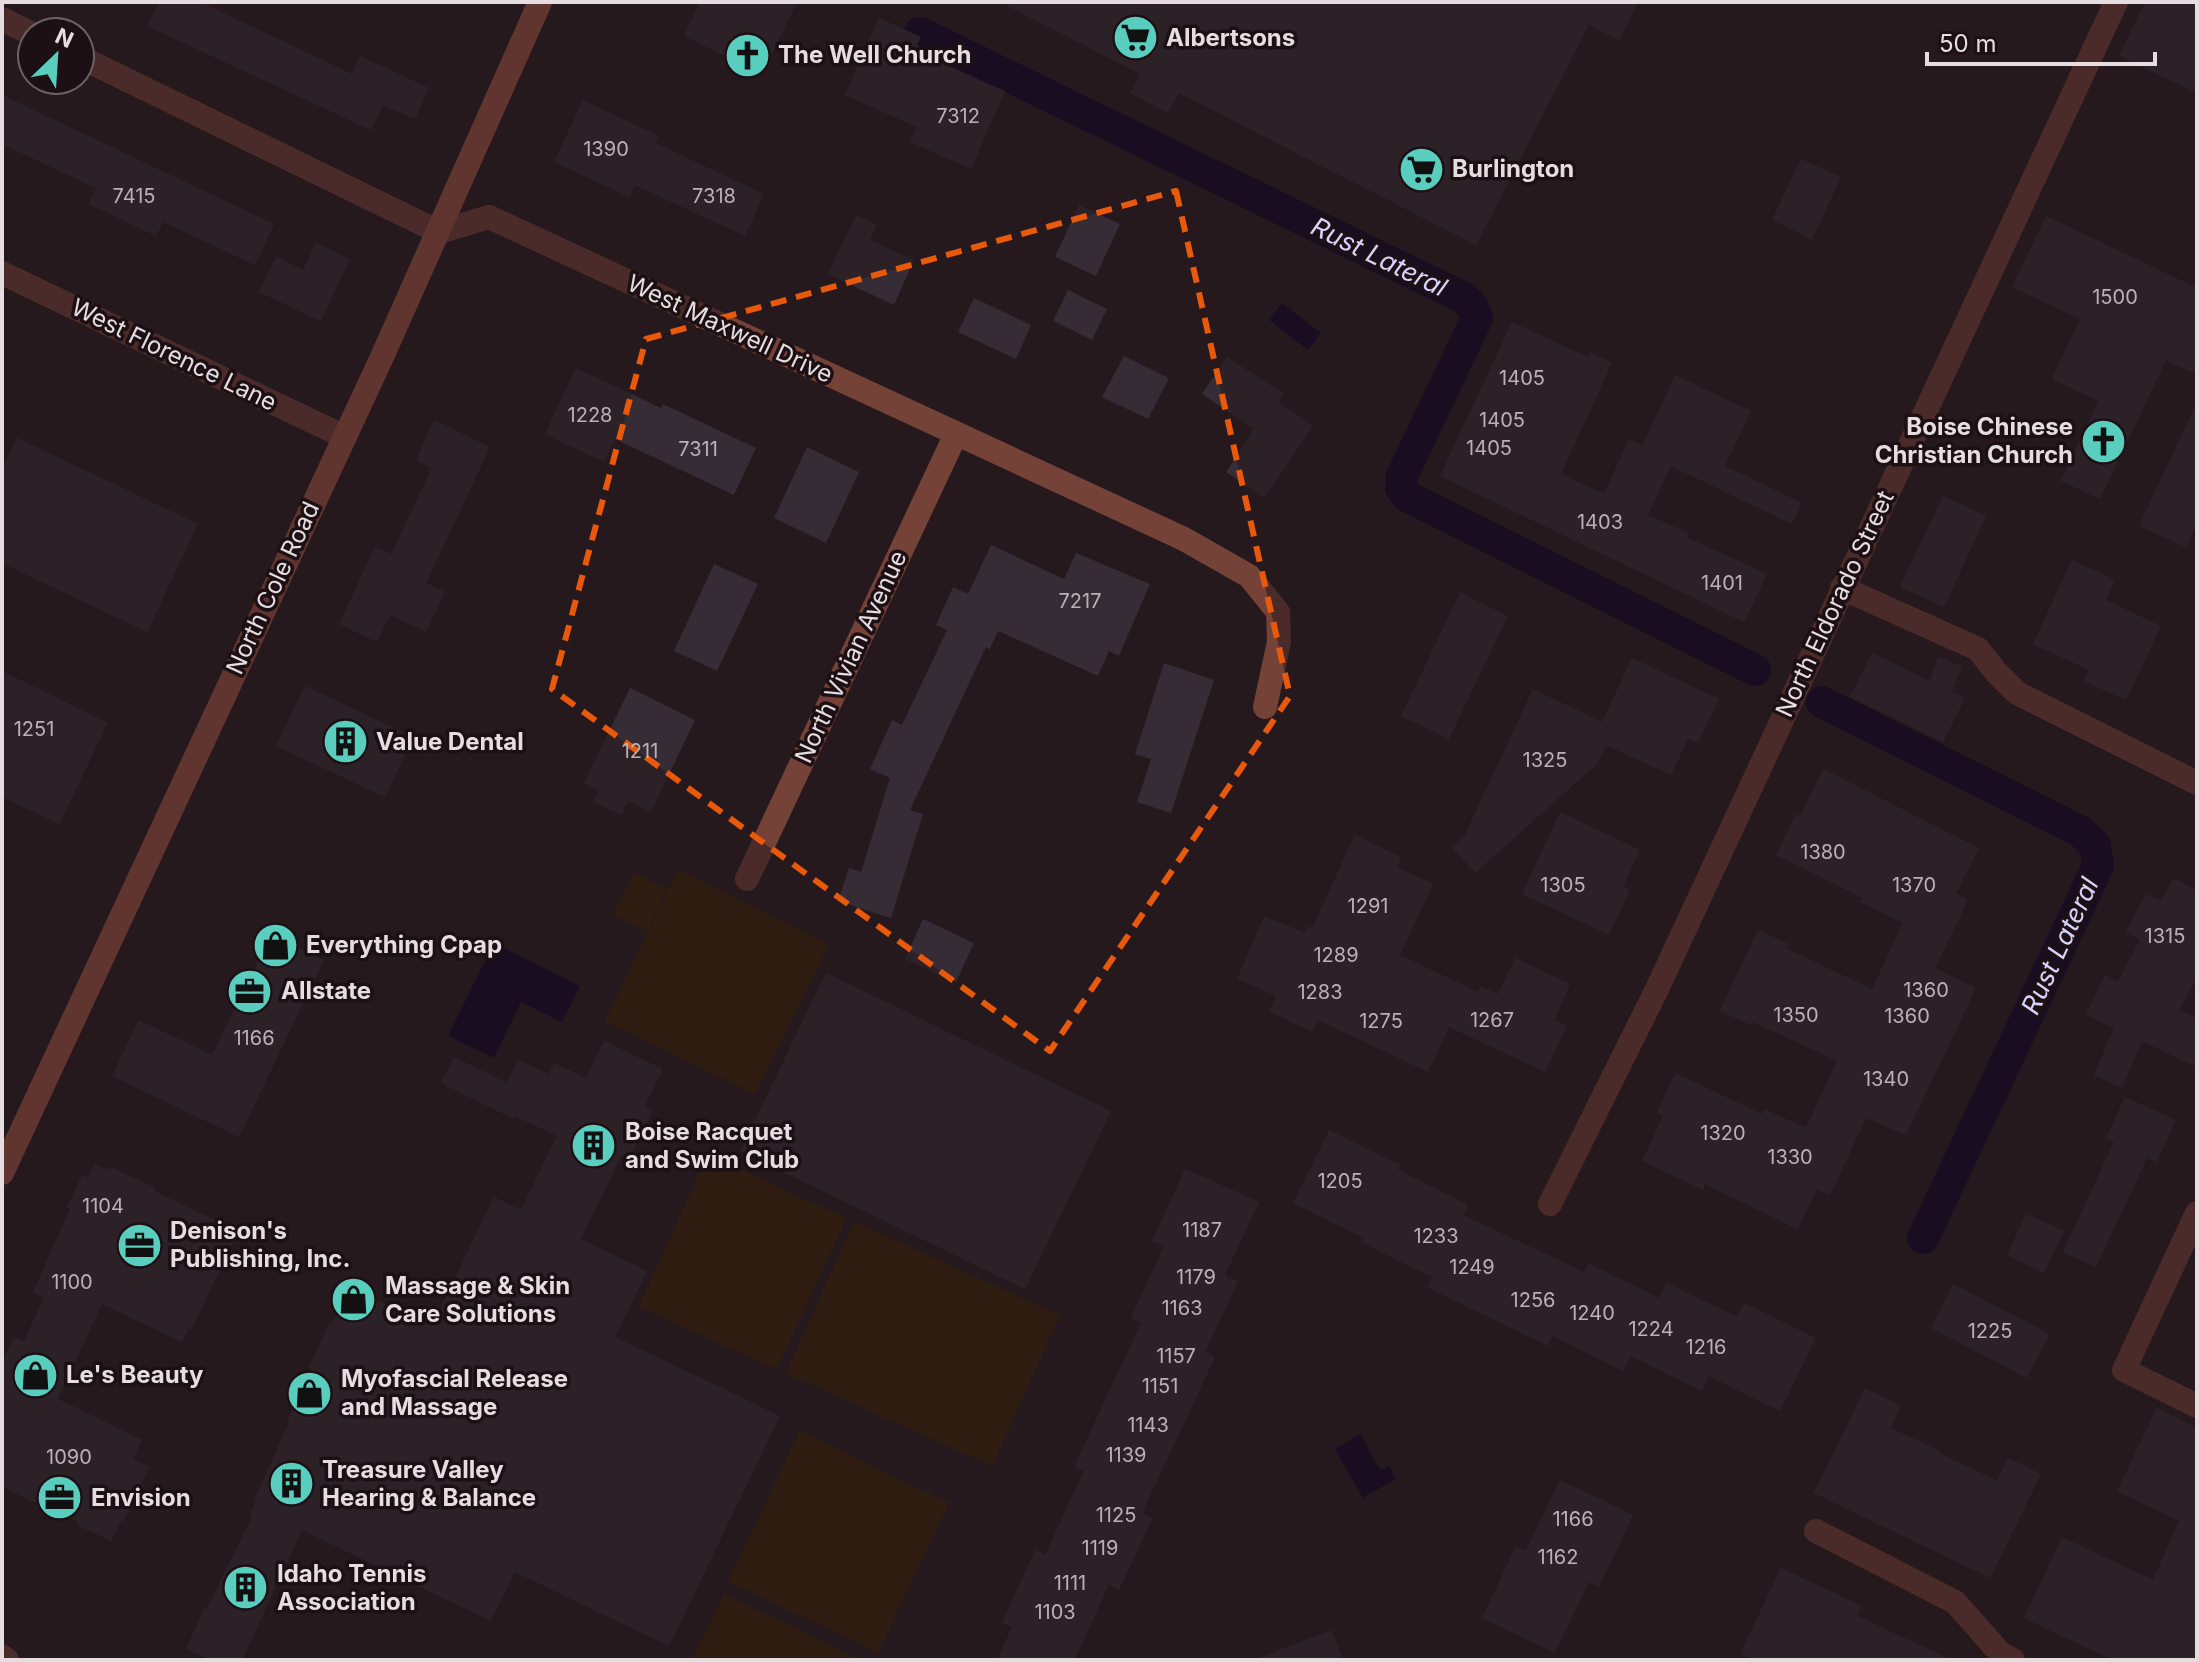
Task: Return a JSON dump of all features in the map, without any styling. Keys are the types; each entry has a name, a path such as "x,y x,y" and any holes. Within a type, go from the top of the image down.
{"main road":[{"name":"North Cole Road","path":"2,1173 345,437 540,2"}],"street":[{"name":"North Eldorado Street","path":"1550,1204 1657,989 2116,2"},
{"path":"96,65 439,232"},
{"name":"West Maxwell Drive","path":"439,232 489,217 1184,539 1249,576 1278,612 1279,642 1265,707"},
{"name":"West Florence Lane","path":"2,273 345,437"},
{"name":"North Vivian Avenue","path":"747,879 956,434"},
{"path":"1842,588 1978,649 2017,693 2197,783"},
{"path":"2197,1213 2124,1370 2197,1406"},
{"path":"1816,1531 1955,1602 2000,1653 2013,1660"},
{"path":"2,1656 7,1660"}],"highlighted area":[{"path":"1176,191 1290,696 1050,1051 552,689 646,339"}],"shaded area":[{"path":"1282,303 1321,333 1308,350 1269,320"},
{"path":"678,870 829,944 755,1094 605,1021"},
{"path":"634,873 667,889 647,931 613,915"},
{"path":"494,943 580,986 562,1022 521,1002 494,1058 448,1036"},
{"path":"708,1155 846,1218 777,1369 639,1307"},
{"path":"854,1222 1060,1315 992,1466 786,1373"},
{"path":"800,1431 949,1503 878,1652 728,1581"},
{"path":"1360,1434 1380,1470 1389,1466 1396,1479 1363,1498 1335,1449"},
{"path":"724,1594 862,1660 692,1660"}],"building":[{"path":"159,2 200,2 352,74 360,56 429,88 415,119 383,105 371,130 147,26"},
{"name":"The Well Church","path":"700,2 797,2 762,74 684,36"},
{"name":"Burlington","path":"1000,2 1638,2 1619,40 1589,25 1476,245 1179,93 1168,113 1130,93 1140,74"},
{"path":"2145,2 2197,2 2197,93 2119,56"},
{"path":"879,18 921,37 917,45 939,54 936,61 1005,91 971,169 910,142 917,127 845,95"},
{"path":"2,95 274,224 255,265 163,222 156,236 89,204 96,188 2,144"},
{"path":"583,100 658,136 655,143 764,194 745,236 635,185 629,197 554,162"},
{"path":"1801,159 1841,177 1812,239 1772,220"},
{"path":"1079,205 1120,224 1096,276 1055,257"},
{"path":"856,215 877,225 870,240 914,260 894,305 828,274"},
{"path":"2046,216 2197,288 2197,375 2166,360 2100,499 2061,481 2098,401 2052,379 2080,319 2012,287"},
{"path":"316,243 350,259 321,321 259,292 276,257 303,270"},
{"path":"1068,290 1107,309 1092,340 1053,321"},
{"path":"974,298 1031,325 1016,359 958,332"},
{"path":"1512,322 1588,357 1590,352 1612,363 1561,474 1604,494 1629,439 1643,445 1675,375 1751,411 1725,466 1802,503 1792,524 1671,466 1648,515 1688,533 1686,537 1767,574 1744,622 1440,476"},
{"path":"1124,356 1169,378 1148,419 1102,397"},
{"path":"1227,357 1284,394 1278,402 1313,426 1264,498 1226,472 1254,429 1202,394"},
{"path":"576,368 661,408 663,404 756,448 734,495 615,439 604,462 545,434"},
{"path":"2197,402 2197,524 2186,547 2139,526"},
{"path":"434,420 490,447 426,583 445,592 426,632 390,615 377,642 339,624 375,547 391,554 432,468 416,460"},
{"path":"17,438 198,524 147,632 2,563 2,469"},
{"path":"807,447 859,472 826,543 774,518"},
{"path":"1943,496 1986,516 1944,607 1900,587"},
{"path":"991,545 1064,579 1076,553 1150,584 1119,656 1109,651 1098,676 998,631 990,649 986,647 910,810 923,814 891,918 838,901 849,868 861,872 890,778 870,769 892,720 902,725 947,630 936,625 953,587 968,594"},
{"path":"2072,560 2115,580 2106,600 2161,626 2126,700 2084,681 2089,670 2033,644"},
{"path":"714,564 758,584 717,671 674,651"},
{"path":"1460,593 1508,616 1449,739 1401,716"},
{"path":"1872,653 1930,681 1938,657 1962,666 1952,692 1965,698 1943,742 1850,697"},
{"path":"1632,658 1719,699 1698,743 1688,739 1671,775 1606,745 1597,764 1475,873 1452,847 1464,837 1533,689 1602,722"},
{"path":"1164,663 1214,680 1171,813 1137,802 1151,759 1135,754"},
{"path":"2,671 108,723 59,824 2,797"},
{"name":"Value Dental","path":"305,686 413,737 385,797 276,746"},
{"path":"630,688 695,720 651,812 628,801 621,815 593,802 599,790 584,783"},
{"path":"1823,769 1979,848 1956,893 1968,900 1935,968 1976,988 1906,1135 1866,1118 1830,1195 1817,1189 1797,1229 1705,1184 1703,1190 1642,1161 1663,1116 1657,1113 1675,1073 1762,1114 1764,1109 1806,1128 1837,1061 1753,1022 1751,1025 1720,1011 1758,930 1789,944 1787,949 1872,989 1903,923 1860,902 1863,898 1776,855"},
{"path":"1560,812 1640,850 1623,887 1630,890 1609,935 1522,894"},
{"path":"1355,835 1401,857 1397,867 1433,884 1400,955 1478,992 1480,986 1498,994 1515,958 1570,984 1554,1020 1567,1026 1545,1072 1449,1027 1428,1072 1318,1020 1312,1032 1269,1011 1276,996 1237,979 1264,916 1305,933 1308,926 1312,928"},
{"path":"2174,878 2197,891 2197,978 2179,1010 2197,1018 2197,1067 2142,1041 2122,1088 2094,1075 2114,1028 2086,1015 2105,975 2118,982 2140,940 2126,932 2146,894 2161,901"},
{"path":"923,919 974,943 956,982 905,959"},
{"path":"271,934 324,960 239,1137 112,1076 139,1020 212,1055"},
{"path":"826,973 1111,1111 1025,1289 740,1151"},
{"path":"604,1041 663,1069 645,1106 653,1110 629,1160 621,1156 581,1239 647,1271 615,1337 780,1416 669,1646 515,1572 491,1621 302,1530 242,1660 211,1660 186,1649 253,1515 250,1514 254,1500 289,1423 309,1367 341,1305 345,1307 354,1289 432,1326 494,1197 521,1210 557,1136 515,1116 514,1119 441,1083 454,1057 507,1083 518,1060 549,1074 554,1063 586,1078"},
{"path":"2125,1097 2176,1120 2157,1162 2147,1158 2096,1267 2063,1252 2114,1142 2106,1138"},
{"path":"1329,1130 1400,1165 1398,1170 1468,1205 1463,1215 1584,1272 1588,1263 1659,1298 1667,1283 1737,1317 1744,1303 1816,1338 1780,1411 1709,1376 1702,1391 1631,1356 1623,1371 1552,1336 1548,1346 1427,1287 1432,1277 1361,1242 1364,1238 1293,1203"},
{"path":"95,1164 108,1170 110,1167 156,1188 154,1191 238,1231 191,1330 188,1329 182,1342 102,1304 58,1399 142,1440 133,1459 149,1467 111,1541 2,1487 2,1363 14,1337 24,1341 44,1298 33,1292 70,1209 67,1207 82,1175 88,1178"},
{"path":"1185,1169 1259,1202 1225,1275 1238,1281 1205,1352 1215,1357 1142,1513 1153,1518 1119,1590 1109,1585 1074,1660 997,1660 1012,1627 1002,1623 1035,1550 1045,1555 1084,1471 1074,1467 1141,1323 1131,1318 1164,1246 1152,1241"},
{"path":"2026,1214 2064,1231 2044,1273 2007,1255"},
{"path":"1953,1284 2050,1334 2027,1378 1931,1328"},
{"path":"1865,1388 1901,1406 1891,1428 1941,1454 1997,1481 2008,1458 2041,1474 1990,1578 1814,1493"},
{"path":"2157,1408 2197,1428 2197,1651 2193,1660 2113,1660 2024,1618 2062,1537 2153,1580 2179,1521 2117,1491"},
{"path":"1560,1480 1633,1515 1599,1587 1589,1582 1555,1653 1482,1618 1516,1546 1526,1551"},
{"path":"1781,1568 1862,1606 1857,1616 1952,1660 1753,1660 1740,1654"},
{"path":"1332,1630 1343,1660 1258,1658"}],"waterway":[{"name":"Rust Lateral","path":"920,33 1464,298 1473,307 1477,318 1402,476 1401,488 1408,497 1755,670"},
{"name":"Rust Lateral","path":"1822,702 2080,831 2095,845 2098,866 1923,1238"}],"place":[{"name":"Albertsons","path":"1135,38"},
{"name":"The Well Church","path":"747,55"},
{"name":"Burlington","path":"1421,169"},
{"name":"Boise Chinese Christian Church","path":"2104,441"},
{"name":"Value Dental","path":"345,742"},
{"name":"Everything Cpap","path":"275,945"},
{"name":"Allstate","path":"250,991"},
{"name":"Boise Racquet and Swim Club","path":"594,1146"},
{"name":"Denison's Publishing, Inc.","path":"139,1245"},
{"name":"Massage & Skin Care Solutions","path":"354,1300"},
{"name":"Le's Beauty","path":"35,1375"},
{"name":"Myofascial Release and Massage","path":"310,1393"},
{"name":"Treasure Valley Hearing & Balance","path":"291,1484"},
{"name":"Envision","path":"60,1498"},
{"name":"Idaho Tennis Association","path":"246,1588"}]}
